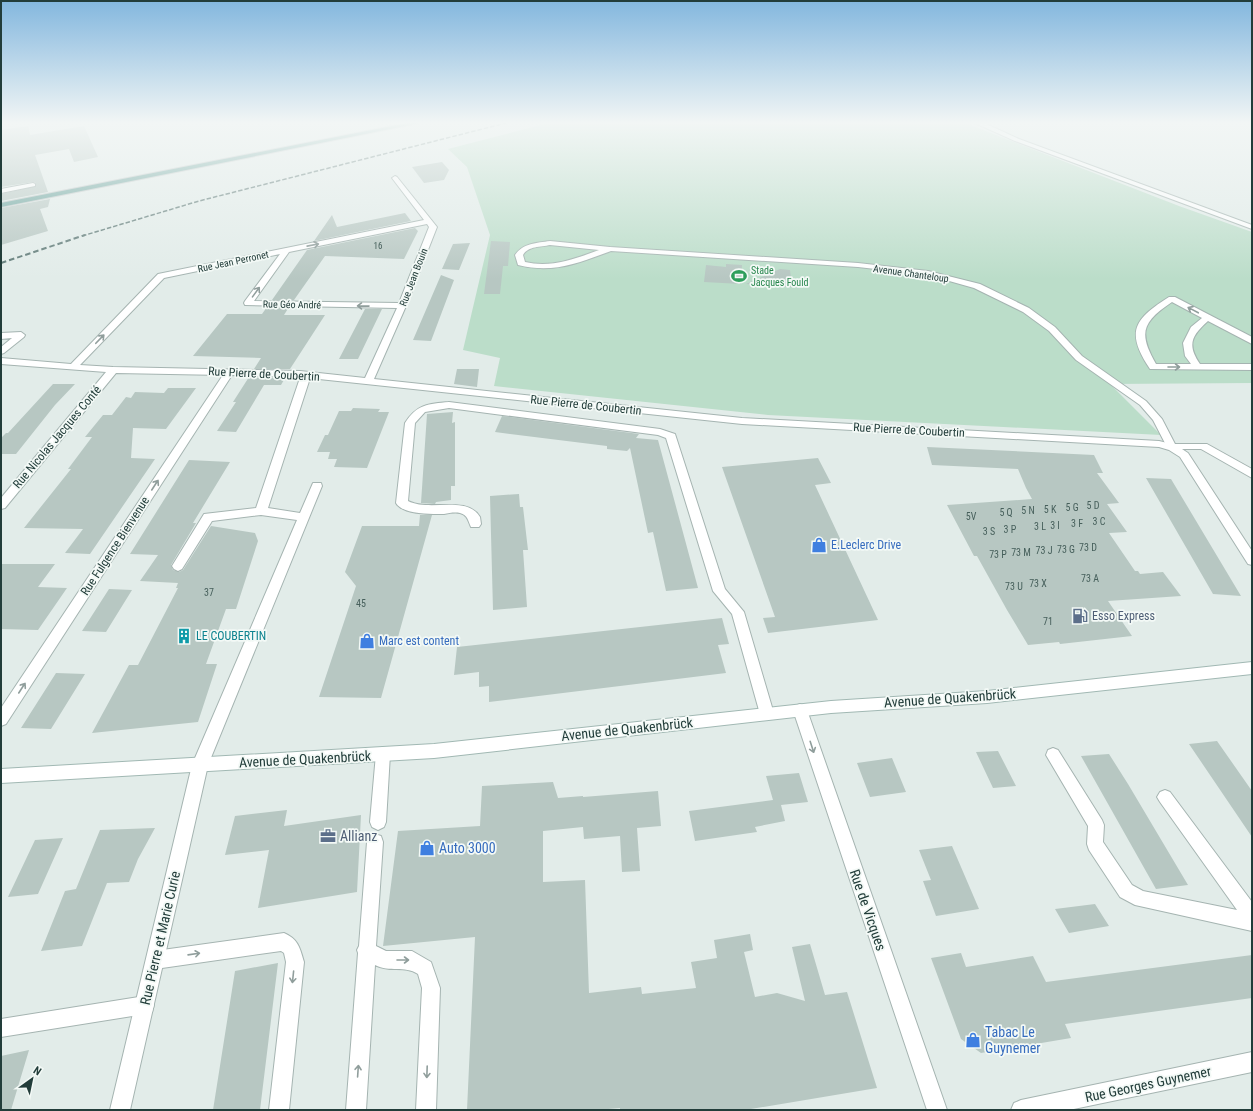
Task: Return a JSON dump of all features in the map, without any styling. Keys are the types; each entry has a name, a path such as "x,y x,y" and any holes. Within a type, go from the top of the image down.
{"main road":[{"path":"1,205 154,175"}],"street":[{"path":"1112,175 1252,226"},
{"path":"395,178 429,221"},
{"path":"1,192 33,185"},
{"name":"Rue Jean Perronet","path":"73,367 161,276 429,221"},
{"name":"Rue Jean Bouin","path":"368,382 402,306 433,227 429,221"},
{"name":"Avenue Chanteloup","path":"610,250 570,263 546,268 532,267 521,262 518,255 522,250 541,243 610,250 858,266 928,273 977,286 1026,310 1052,329 1079,358 1143,402 1157,419 1172,447"},
{"name":"Rue Géo André","path":"287,250 248,304 402,306"},
{"path":"1252,341 1172,299 1151,312 1143,321 1140,331 1144,352 1153,367 1252,367"},
{"path":"1196,367 1190,356 1187,343 1194,329 1207,318"},
{"path":"1,336 21,335 1,351"},
{"name":"Rue Pierre de Coubertin","path":"1,361 113,370 306,375 742,421 1152,443 1172,447 1203,446 1224,456 1248,473 1252,474"},
{"name":"Rue Nicolas Jacques Conté","path":"1,505 113,370"},
{"name":"Rue Fulgence Bienvenue","path":"1,720 230,372"},
{"path":"262,511 306,375"},
{"path":"475,524 474,517 463,509 429,510 407,506 402,503 410,423 415,414 421,409 449,405 660,432 670,436 719,591 738,612 767,714"},
{"path":"1172,447 1184,455 1252,561"},
{"name":"Rue Pierre et Marie Curie","path":"120,1110 200,765 317,486"},
{"path":"178,566 208,517 262,511 303,518"},
{"name":"Avenue de Quakenbrück","path":"1,776 442,750 800,710 987,697 1252,668"},
{"name":"Rue de Vicques","path":"800,710 831,805 937,1110"},
{"path":"378,822 383,754"},
{"path":"1053,755 1096,825 1095,844 1126,891 1140,899 1252,922"},
{"path":"1165,797 1252,916"},
{"path":"356,1110 366,950 375,842"},
{"path":"155,960 284,942 291,948 295,962 279,1110"},
{"path":"366,950 384,960 412,960 426,968 431,988 426,1110"},
{"path":"1,1028 145,1005"},
{"name":"Rue Georges Guynemer","path":"1021,1110 1252,1062"}],"green space":[{"path":"470,175 1099,175 1252,232 1252,383 1110,384 1161,435 768,415 494,386 500,358 463,350 490,235"}],"building":[{"path":"1,175 42,175 48,192 1,201 1,194 36,186 36,183 33,182 1,187"},
{"path":"418,175 447,175 444,180 424,183"},
{"path":"50,199 48,207 40,209 48,231 1,245 1,208"},
{"path":"405,213 411,221 314,241 332,215 337,227"},
{"path":"415,228 418,231 404,259 325,256 294,300 272,300 307,250"},
{"path":"491,241 510,242 508,266 503,266 500,294 484,294"},
{"path":"470,243 459,270 442,269 453,244"},
{"path":"726,264 742,265 741,284 704,282 706,265 726,267"},
{"path":"780,269 790,270 792,287 746,284"},
{"path":"441,275 454,280 431,341 413,340"},
{"path":"267,307 289,307 284,315 325,315 290,369 254,369 261,358 193,356 227,314 262,314"},
{"path":"365,309 382,309 358,359 339,359"},
{"path":"457,369 479,369 477,387 454,384"},
{"path":"249,377 285,378 281,385 264,385 236,432 217,431 236,402 233,402"},
{"path":"53,384 75,384 55,405 16,454 1,454 1,438 8,433"},
{"path":"168,388 196,388 166,429 133,428 131,458 155,459 90,554 65,553 83,529 24,528 71,469 68,469 92,437 85,437 103,415 112,415 126,397 131,398 135,392 164,393"},
{"path":"353,408 380,409 378,412 389,412 367,468 334,467 337,459 328,459 330,452 317,452 325,435 328,435 339,411 351,411"},
{"path":"453,412 452,423 455,422 455,486 451,486 451,500 436,502 435,504 421,503 427,414"},
{"path":"502,416 639,434 636,438 658,440 698,588 666,591 653,532 648,533 630,448 627,451 607,449 607,446 495,432"},
{"path":"927,447 1094,455 1103,473 1097,473 1119,503 1107,504 1127,532 1109,533 1135,571 1138,571 1140,574 1163,572 1181,596 1108,601 1132,636 1060,644 1059,642 1028,645 977,556 974,556 947,505 1032,499 1018,469 932,465"},
{"path":"818,458 831,483 815,485 878,620 768,633 763,618 775,617 722,467"},
{"name":"LE COUBERTIN","path":"189,460 230,462 193,523 196,523 171,565 173,570 179,572 183,570 211,526 255,533 258,541 236,609 226,609 206,664 217,664 198,722 92,733 129,665 138,665 178,588 176,588 178,583 140,581 158,555 130,554"},
{"path":"1146,478 1171,479 1241,596 1213,594"},
{"path":"519,494 520,507 523,507 528,550 523,550 527,607 493,610 490,496"},
{"name":"Marc est content","path":"420,515 432,515 381,698 319,697 356,586 345,572 362,526 419,526"},
{"path":"1,564 55,564 38,587 67,588 38,630 1,629"},
{"path":"109,589 132,590 106,632 82,631"},
{"path":"722,618 729,644 718,645 726,673 489,702 489,686 479,687 479,672 454,675 457,647"},
{"path":"56,673 85,674 51,729 21,728"},
{"path":"1217,741 1252,791 1252,837 1189,744"},
{"path":"998,751 1016,786 993,788 976,752"},
{"path":"1109,754 1188,885 1156,889 1081,756"},
{"path":"892,758 906,792 870,797 857,763"},
{"path":"799,773 808,802 781,805 785,821 755,827 757,832 695,841 689,811 773,800 766,776"},
{"path":"553,782 558,798 658,791 661,826 637,828 640,871 622,872 620,836 584,839 583,827 543,831 543,882 585,880 589,993 641,987 642,994 696,988 691,962 717,958 714,940 750,934 753,950 744,952 755,997 777,993 805,1001 792,947 810,944 825,995 847,992 877,1088 745,1110 620,1110 620,1108 597,1110 467,1110 475,937 383,946 398,831 480,826 482,786"},
{"path":"287,810 284,826 361,815 357,892 258,908 269,850 225,855 235,816"},
{"path":"155,828 138,859 129,882 107,883 82,946 41,951 65,891 76,889 100,830"},
{"path":"63,838 38,894 8,897 35,840"},
{"path":"952,846 979,909 936,916 923,881 931,880 919,850"},
{"path":"1095,904 1109,926 1069,933 1055,909"},
{"path":"961,953 966,967 1033,956 1046,982 1252,955 1252,998 1065,1024 1071,1038 981,1053 961,1039 931,958"},
{"path":"278,963 260,1110 213,1110 235,971"},
{"path":"29,1050 11,1110 1,1110 1,1056"}],"railway":[{"path":"82,236 199,201 302,175"},
{"path":"1,263 82,236"}],"place":[{"name":"Stade Jacques Fould","path":"739,276"},
{"name":"E.Leclerc Drive","path":"819,545"},
{"name":"Esso Express","path":"1080,616"},
{"name":"LE COUBERTIN","path":"184,636"},
{"name":"Marc est content","path":"367,641"},
{"name":"Allianz","path":"328,836"},
{"name":"Auto 3000","path":"427,848"},
{"name":"Tabac Le Guynemer","path":"973,1040"}]}
